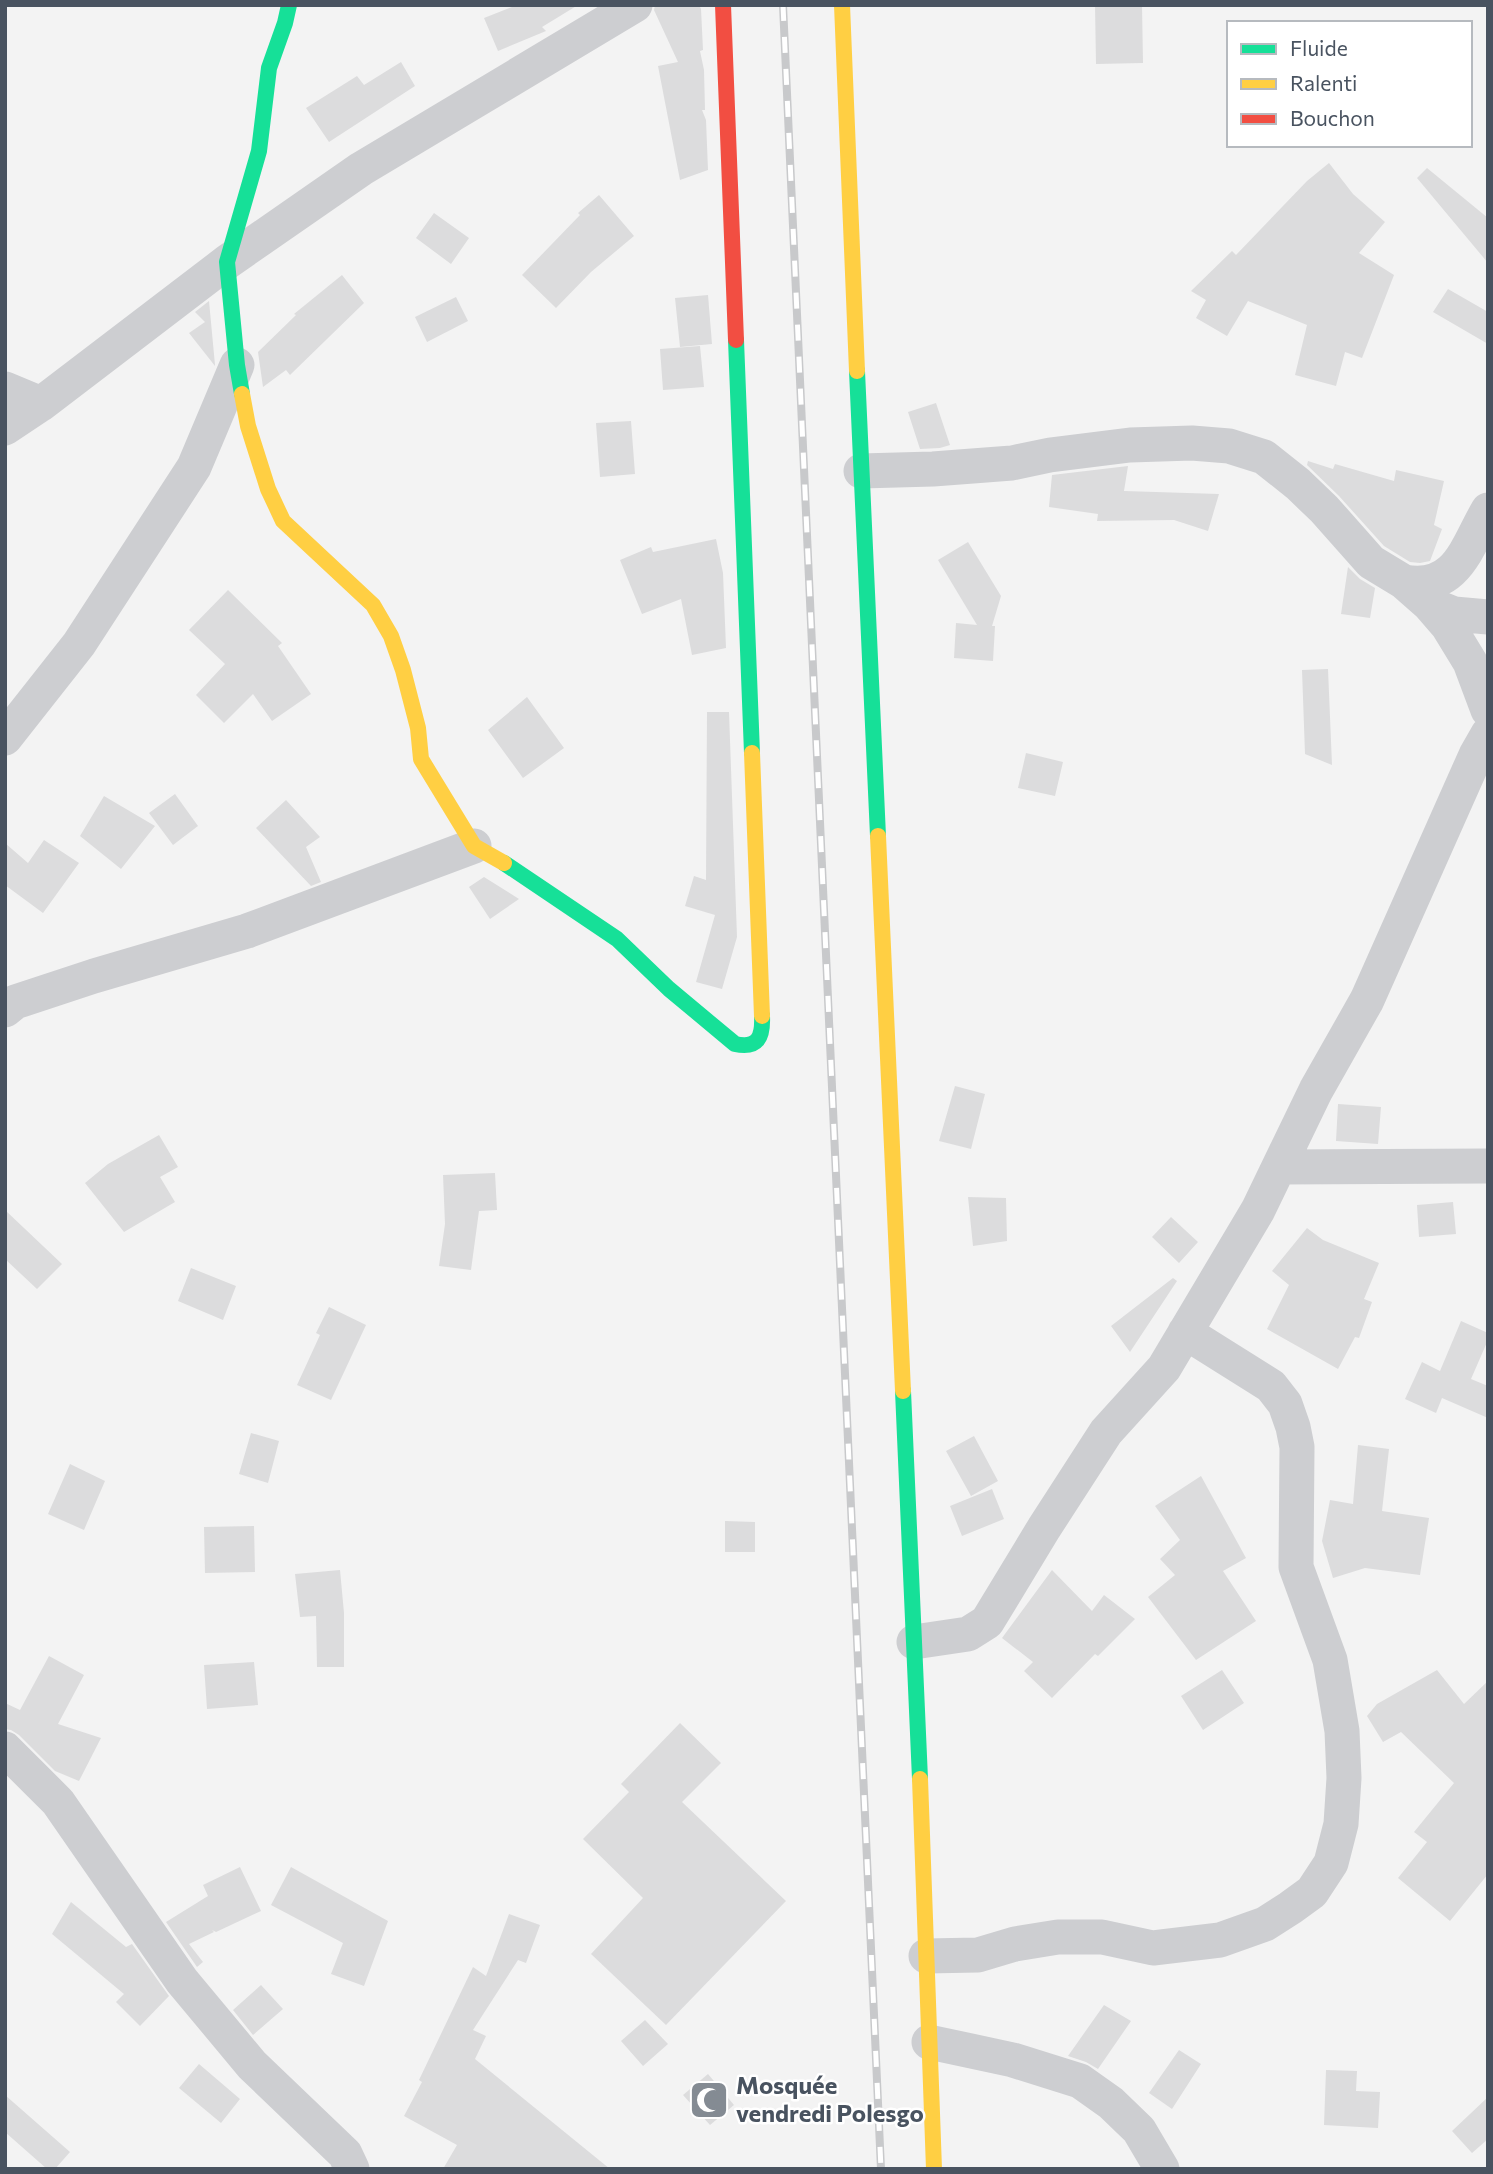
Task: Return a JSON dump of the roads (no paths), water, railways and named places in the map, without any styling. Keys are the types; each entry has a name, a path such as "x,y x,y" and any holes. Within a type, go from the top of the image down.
{"street":[{"path":"289,5 269,68 259,151 227,262 237,365 248,426 268,489 283,521 373,605 391,636 418,728 421,759 474,846 501,860 617,939 669,989 735,1044 746,1047 758,1042 763,1032 723,5"},
{"path":"5,428 41,404 227,262 361,169 635,5"},
{"path":"842,5 888,1028 934,2169"},
{"path":"5,738 79,644 194,467 237,365"},
{"path":"5,389 41,404"},
{"path":"861,471 933,470 1012,463 1050,455 1130,445 1192,443 1228,446 1264,457 1324,509 1371,562 1416,593 1454,614 1488,617"},
{"path":"1416,593 1418,585 1434,583 1458,565 1488,510"},
{"path":"1416,593 1448,626 1470,663 1488,710"},
{"path":"914,1642 968,1634 987,1622 1107,1432 1164,1368 1258,1210 1316,1090 1367,1000 1476,755 1488,734"},
{"path":"5,1010 15,1002 94,976 247,931 474,846"},
{"path":"1280,1167 1488,1166"},
{"path":"926,1956 978,1955 1015,1944 1058,1937 1102,1937 1153,1948 1220,1940 1265,1924 1290,1908 1312,1892 1331,1863 1341,1824 1344,1778 1342,1731 1330,1660 1296,1567 1297,1447 1293,1427 1284,1404 1271,1386 1185,1332"},
{"path":"5,1749 58,1802 182,1981 252,2065 345,2154 352,2169"},
{"path":"929,2042 1013,2060 1080,2081 1111,2104 1139,2130 1162,2169"}],"railway":[{"path":"783,5 881,2169"}],"place":[{"name":"Mosquée vendredi Polesgo","path":"709,2100"}]}
